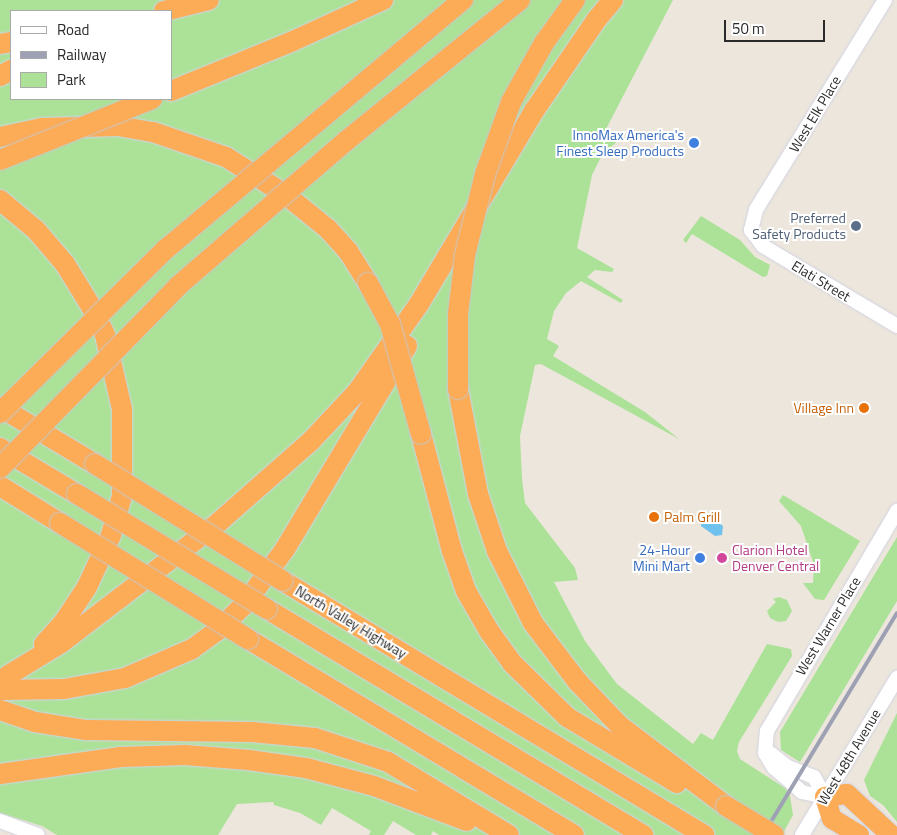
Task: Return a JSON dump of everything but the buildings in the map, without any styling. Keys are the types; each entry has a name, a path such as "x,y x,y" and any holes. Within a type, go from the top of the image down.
{"highway":[{"path":"168,10 209,0"},
{"path":"172,91 383,0"},
{"path":"0,414 166,249 462,0"},
{"path":"0,468 178,286 346,141 520,0"},
{"path":"575,0 544,43 511,102 485,174 465,255 458,314 458,389 478,494 497,551 534,623 577,681 620,726 726,806"},
{"path":"2,682 64,690 125,678 185,652 217,631 244,605 285,549 424,316 534,111 597,19 613,0"},
{"path":"0,160 150,100"},
{"path":"0,137 42,128 118,126 154,132 226,157 286,195 328,230 348,251 390,324 452,551 466,591 512,663 567,717 674,781 726,806 774,835"},
{"path":"2,682 61,643 166,563 311,442 357,392 385,355 502,168"},
{"path":"0,200 36,230 65,264 106,335 122,409 124,447 122,496 111,535 91,578 64,622 2,682"},
{"name":"North Valley Highway","path":"0,407 283,581 704,835"},
{"path":"0,448 643,835"},
{"path":"0,486 248,639 574,835"},
{"path":"0,710 35,722 86,730 252,732 315,738 364,752 408,774 508,835"},
{"path":"0,774 121,757 185,755 249,760 306,768 374,786 500,835"},
{"path":"859,835 832,819 825,797 847,794 891,835"}],"street":[{"name":"West Elk Place","path":"751,230 756,210 885,0"},
{"name":"Elati Street","path":"751,230 763,246 897,326"},
{"name":"West Warner Place","path":"825,797 802,792 781,775 768,760 765,744 777,711 897,511"},
{"name":"West 48th Avenue","path":"802,835 897,678"},
{"path":"0,821 38,835"}],"green space":[{"path":"0,0 673,0 606,129 621,138 602,155 592,175 577,248 614,269 612,272 595,270 587,277 623,300 621,303 581,281 566,293 554,311 547,339 559,346 553,356 645,412 679,439 541,364 535,365 520,436 525,503 575,568 578,580 554,582 585,641 617,684 693,744 701,733 713,740 767,644 791,649 792,656 739,742 737,751 740,759 785,788 790,796 793,815 782,835 439,835 433,831 431,835 416,835 393,821 384,835 369,835 371,831 332,808 321,825 300,813 274,805 273,802 237,804 218,835 57,835 42,826 0,813"},
{"path":"701,216 740,240 755,257 770,265 767,276 763,277 692,234 686,243 683,240"},
{"path":"783,495 860,541 824,600 815,599 803,583 813,583 814,565 801,526 779,501"},
{"path":"897,537 897,601 800,762 781,750 780,732"},
{"path":"779,597 787,600 792,611 786,621 778,622 770,618 767,611 776,602 773,599"},
{"path":"897,713 897,822 883,805 870,796 864,780"}],"water":[{"path":"709,516 723,526 722,535 715,536 701,526 701,519"}],"railway":[{"path":"763,835 897,613"}],"place":[{"name":"InnoMax America's Finest Sleep Products","path":"694,143"},
{"name":"Preferred Safety Products","path":"856,226"},
{"name":"Village Inn","path":"864,408"},
{"name":"Palm Grill","path":"654,517"},
{"name":"24-Hour Mini Mart","path":"700,558"},
{"name":"Clarion Hotel Denver Central","path":"722,558"}]}
